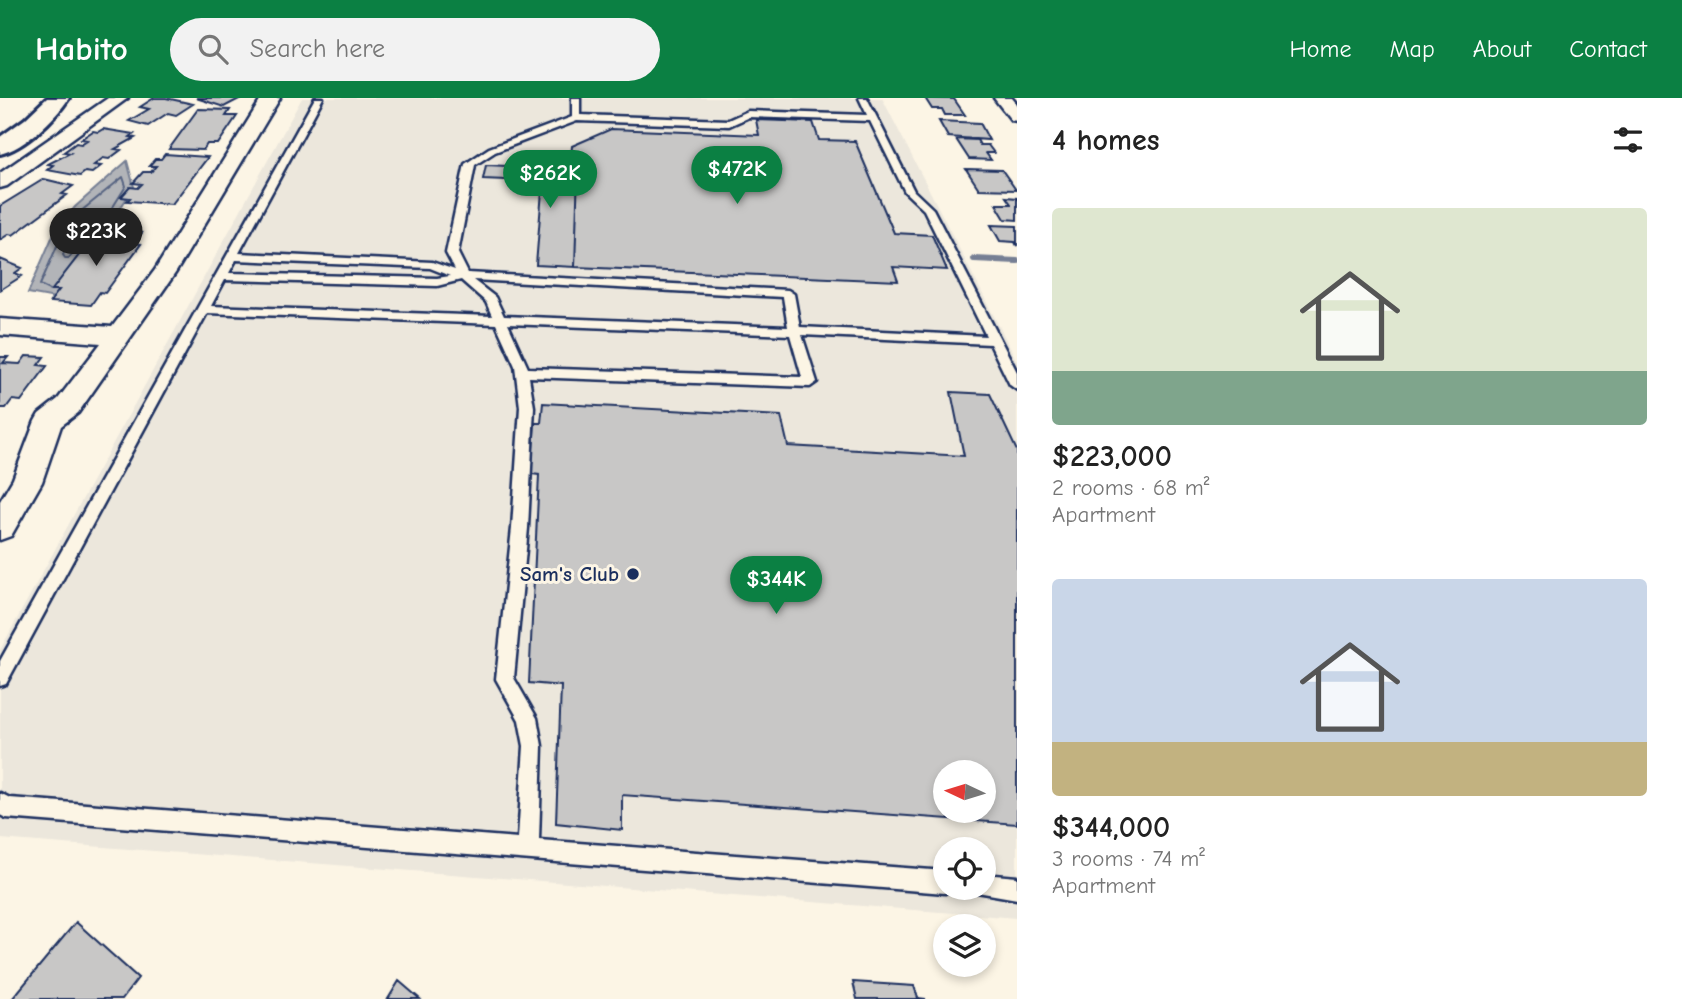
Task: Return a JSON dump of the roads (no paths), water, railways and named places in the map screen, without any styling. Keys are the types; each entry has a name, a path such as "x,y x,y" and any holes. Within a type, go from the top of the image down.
{"highway":[{"path":"0,136 29,115 41,98"},
{"path":"0,147 33,124 59,98"}],"street":[{"path":"0,182 119,98"},
{"path":"0,527 27,482 49,421 68,406 165,272 271,98"},
{"path":"1003,98 1017,116"},
{"path":"0,327 119,336"}],"lane":[{"path":"0,678 319,98"},
{"path":"576,98 576,118"},
{"path":"863,98 910,192 928,209 1017,385"},
{"path":"528,849 533,747 527,718 505,679 520,528 527,407 522,372 501,320 491,300 464,276 452,253 470,164 492,150 576,118 729,124 748,114 873,118"},
{"path":"232,256 432,265 464,276"},
{"path":"221,276 437,282 464,276 788,294 795,331 810,382 522,372"},
{"path":"203,309 994,340"},
{"path":"0,803 6,808 933,881"},
{"path":"996,886 1017,888"}],"water":[{"path":"127,161 134,187 78,273 55,298 28,293 54,233 75,207"}],"waterway":[{"path":"974,259 1017,261"}],"place":[{"name":"Sam's Club","path":"633,574"}]}
